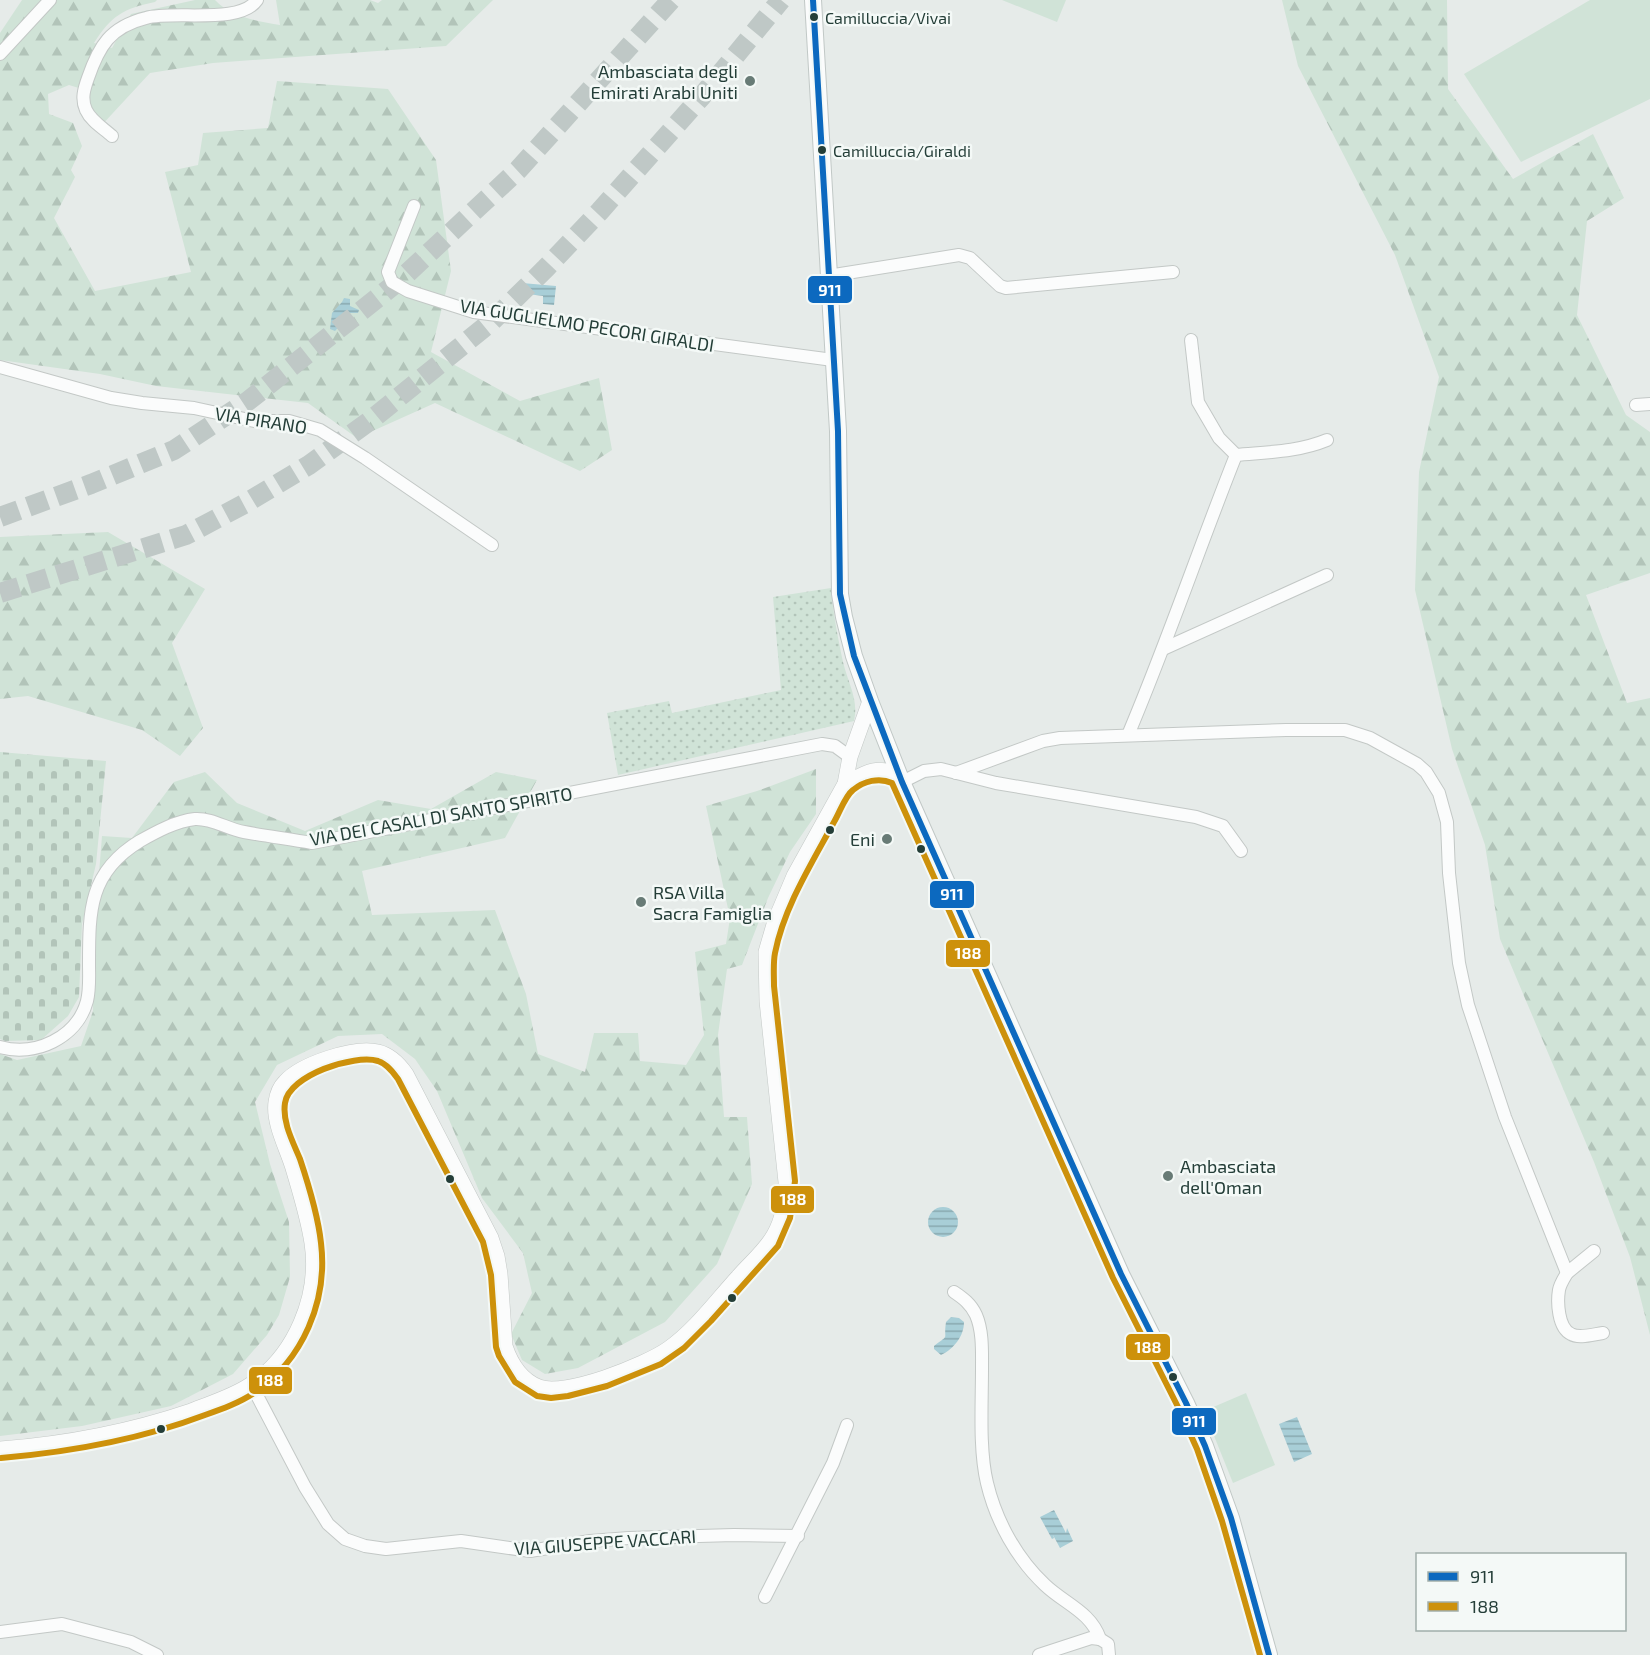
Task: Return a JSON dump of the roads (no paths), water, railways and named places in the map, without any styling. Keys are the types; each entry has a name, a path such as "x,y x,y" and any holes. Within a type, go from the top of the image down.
{"main road":[{"path":"813,0 838,431 840,594 848,634 870,701 901,779 1121,1274 1205,1446 1231,1518 1269,1655"}],"street":[{"path":"0,54 50,0"},
{"path":"112,136 91,118 85,109 84,101 97,53 105,42 128,25 146,18 160,15 224,15 252,6 258,0"},
{"name":"VIA GUGLIELMO PECORI GIRALDI","path":"414,206 388,272 392,282 408,291 474,312 833,360"},
{"path":"828,276 960,255 970,258 1000,286 1006,288 1173,272"},
{"path":"1191,340 1198,402 1219,438 1236,455"},
{"name":"VIA PIRANO","path":"0,367 111,398 194,408 254,421 289,421 320,430 492,545"},
{"path":"1636,405 1650,404"},
{"path":"1236,455 1295,449 1313,446 1327,440"},
{"path":"1128,735 1236,455"},
{"path":"1163,649 1327,575"},
{"path":"0,1449 88,1439 134,1428 221,1400 251,1384 279,1358 296,1333 308,1303 314,1271 314,1257 308,1222 276,1118 275,1106 279,1091 291,1077 309,1067 363,1050 380,1052 388,1056 406,1074 491,1238 500,1274 505,1346 509,1358 521,1375 545,1389 572,1386 643,1364 682,1338 766,1246 774,1235 783,1210 786,1196 784,1156 767,1001 766,952 775,921 794,876 845,784 850,757 870,701"},
{"path":"956,773 1052,740 1286,730 1345,730 1370,738 1426,771 1439,793 1447,822 1449,873 1459,963 1468,1005 1505,1118 1567,1273"},
{"name":"VIA DEI CASALI DI SANTO SPIRITO","path":"0,1047 19,1051 38,1049 56,1040 77,1021 88,998 90,917 95,892 101,878 125,850 182,822 201,819 241,832 312,843 822,744 835,746 850,757"},
{"path":"845,784 865,773 878,770 891,772 901,779 929,769 940,769 996,783 1215,822 1228,830 1241,851"},
{"path":"1594,1251 1567,1273 1559,1288 1559,1313 1565,1329 1570,1334 1578,1336 1604,1333"},
{"path":"954,1292 970,1306 979,1324 982,1346 984,1464 987,1484 1005,1530 1020,1556 1046,1586 1092,1622 1100,1638 1108,1644 1109,1655"},
{"name":"VIA GIUSEPPE VACCARI","path":"251,1384 305,1487 328,1524 345,1539 364,1546 386,1549 461,1541 530,1551 590,1541 628,1538 798,1536"},
{"path":"765,1598 833,1463 847,1425"},
{"path":"0,1632 63,1624 119,1638 157,1655"},
{"path":"1039,1655 1091,1638 1100,1638"}],"water":[{"path":"522,283 556,286 554,305 543,304 543,296 520,293"},
{"path":"344,298 350,299 350,306 359,310 358,313 349,313 335,331 330,329 332,313"},
{"path":"943,1207 954,1211 958,1222 954,1233 943,1237 932,1233 928,1222 932,1211"},
{"path":"951,1317 959,1318 964,1322 962,1332 954,1346 941,1355 934,1349 934,1346 945,1337 946,1322"},
{"path":"1297,1417 1312,1454 1294,1462 1279,1424"},
{"path":"1054,1510 1073,1541 1060,1548 1053,1535 1052,1539 1040,1517"}],"tunnel":[{"path":"0,517 91,484 174,450 248,401 400,280 518,170 671,0"},
{"path":"0,593 186,535 246,503 309,465 371,420 492,321 546,268 702,96 781,0"}],"place":[{"name":"Camilluccia/Vivai","path":"814,17"},
{"name":"Ambasciata degli Emirati Arabi Uniti","path":"750,81"},
{"name":"Camilluccia/Giraldi","path":"822,150"},
{"name":"Eni","path":"887,839"},
{"name":"RSA Villa Sacra Famiglia","path":"641,902"},
{"name":"Ambasciata dell'Oman","path":"1168,1176"}]}
